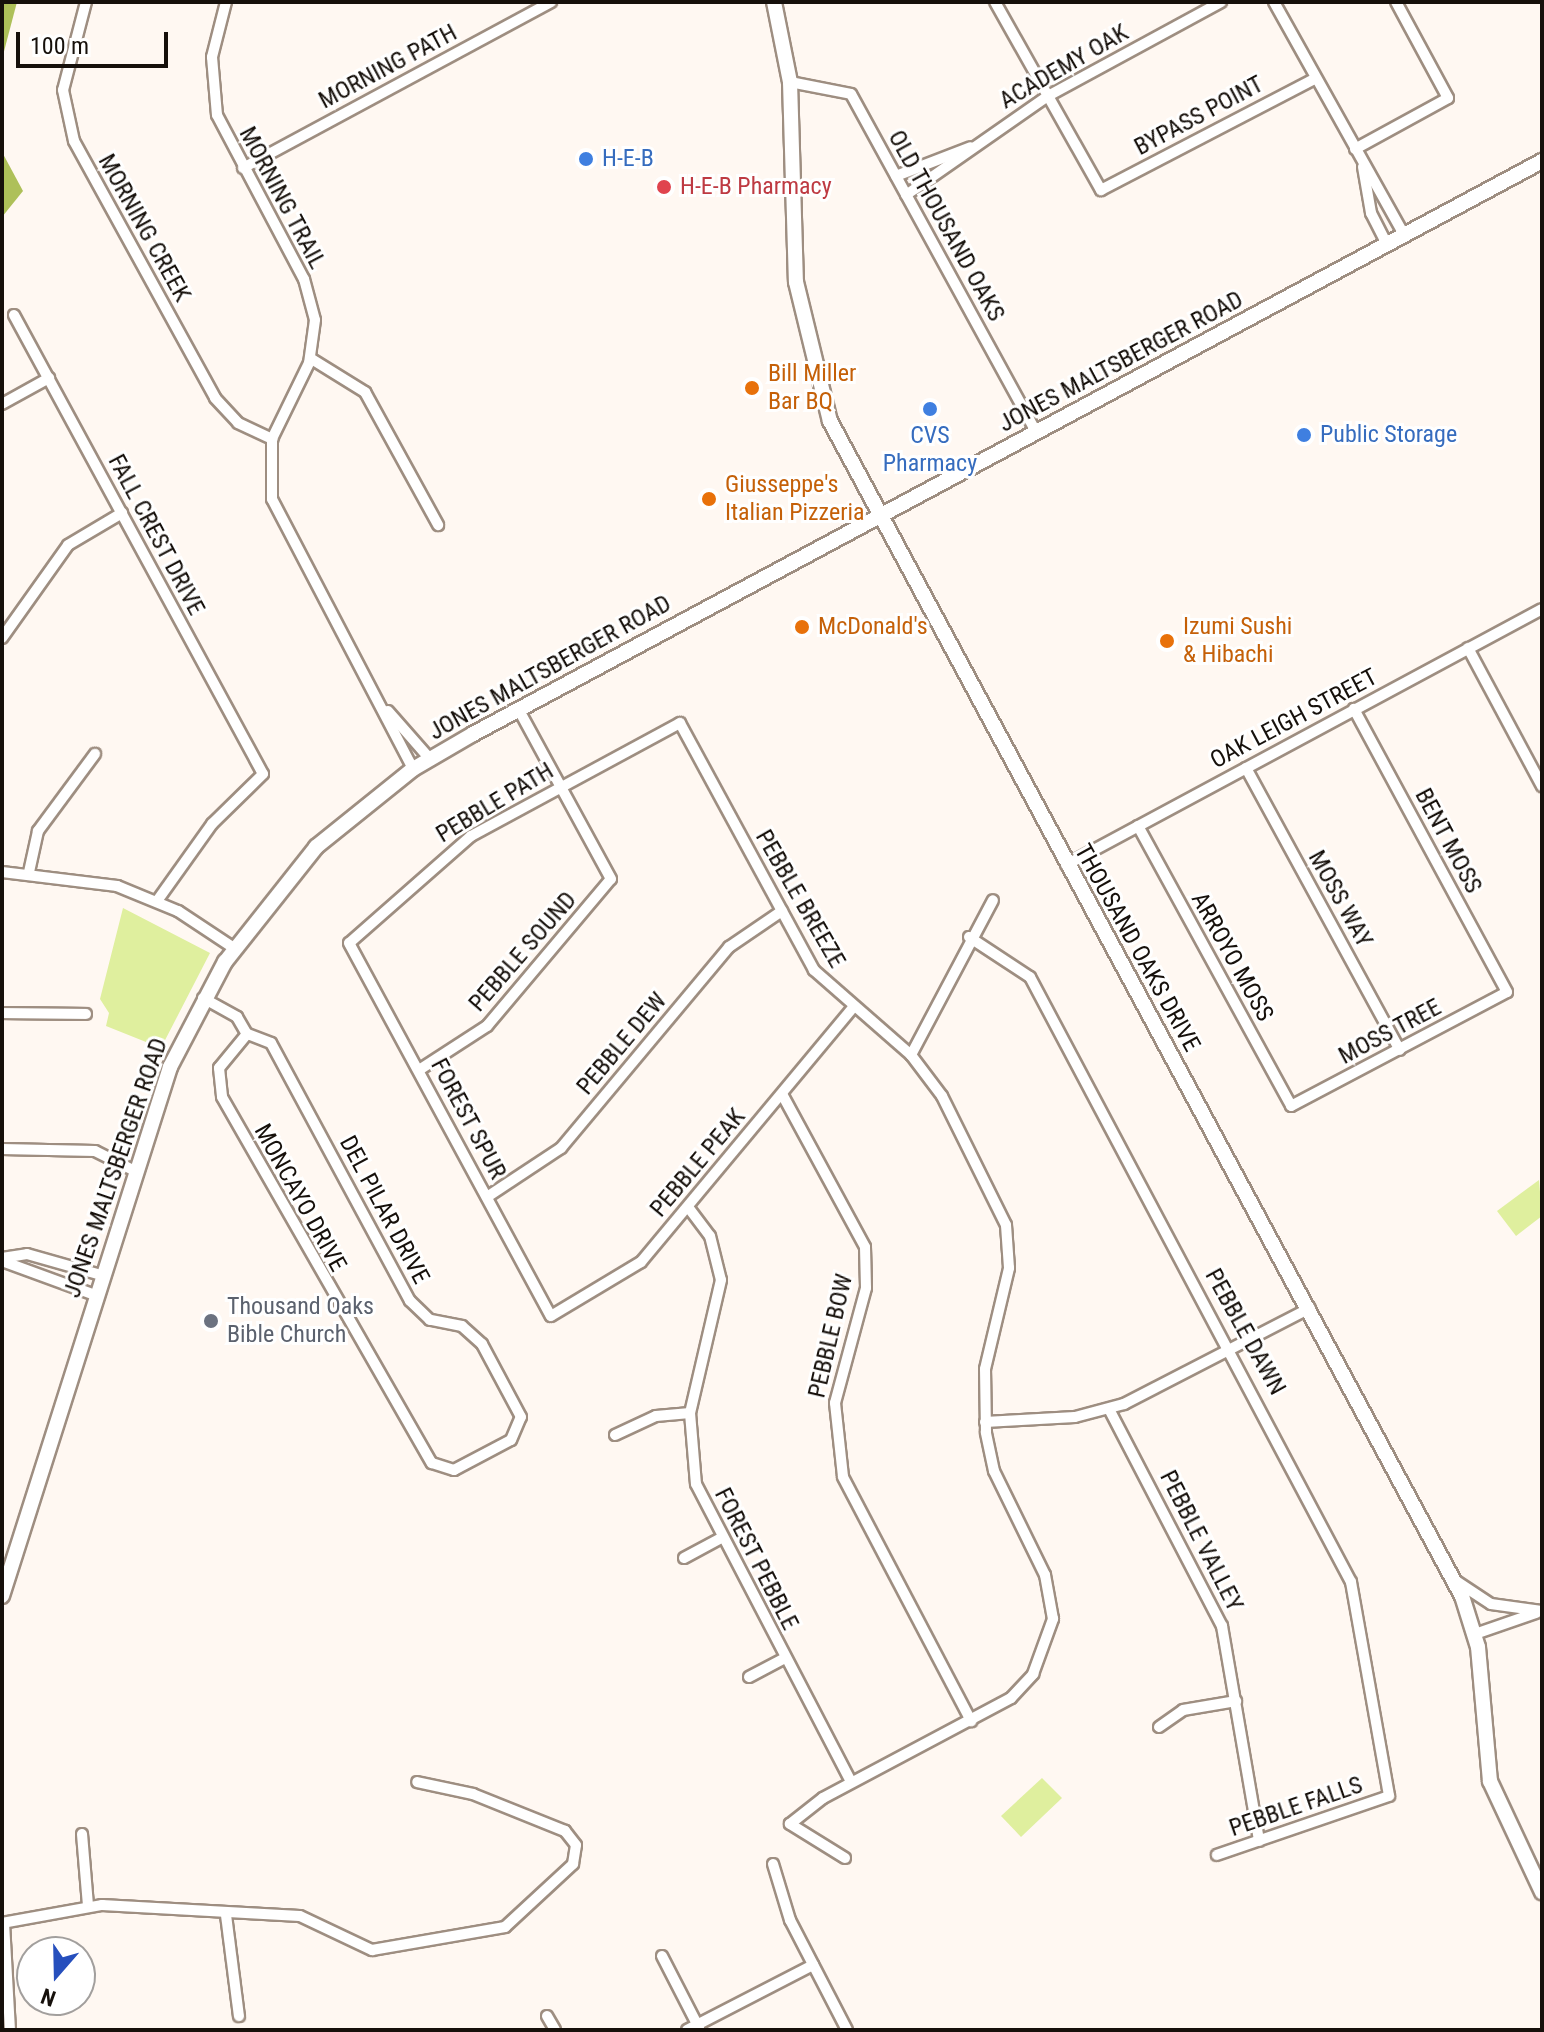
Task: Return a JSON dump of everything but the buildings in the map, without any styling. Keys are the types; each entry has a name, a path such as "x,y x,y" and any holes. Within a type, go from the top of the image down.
{"main road":[{"name":"THOUSAND OAKS DRIVE","path":"774,2 790,82 799,305 830,421 878,517 1310,1308 1452,1578 1475,1634 1490,1781 1542,1892"},
{"name":"JONES MALTSBERGER ROAD","path":"2,1596 135,1171 203,998 234,948 316,847 413,769 430,759 1542,161"}],"street":[{"name":"MORNING CREEK","path":"86,2 63,90 74,141 215,398 238,423 272,439"},
{"name":"MORNING TRAIL","path":"226,2 211,86 222,129 309,292 310,358 272,439 268,475 276,510 388,711 413,769"},
{"name":"MORNING PATH","path":"243,168 551,2"},
{"path":"995,2 1048,96"},
{"name":"ACADEMY OAK","path":"906,195 943,175 971,147 1048,96 1221,2"},
{"path":"1274,2 1404,235"},
{"path":"1355,149 1448,98 1396,2"},
{"name":"BYPASS POINT","path":"1048,96 1101,190 1316,78"},
{"name":"OLD THOUSAND OAKS","path":"790,82 851,94 1036,432"},
{"name":"ACADEMY OAK","path":"896,176 971,147"},
{"path":"1363,165 1371,213 1387,244"},
{"name":"FALL CREST DRIVE","path":"14,315 263,774 212,824 157,901"},
{"path":"310,358 365,392 438,525"},
{"path":"2,404 49,378"},
{"path":"2,638 68,545 122,513"},
{"name":"OAK LEIGH STREET","path":"1066,865 1542,609"},
{"path":"1468,648 1542,786"},
{"name":"BENT MOSS","path":"1354,709 1507,992"},
{"path":"519,710 560,786"},
{"name":"MORNING TRAIL","path":"388,711 430,759"},
{"name":"PEBBLE PATH","path":"349,943 432,864 560,786 680,723"},
{"name":"PEBBLE BREEZE","path":"680,723 814,970 852,1009 911,1055 942,1096 1006,1225 1009,1268 985,1369 985,1422 994,1471 1051,1596 1046,1650 1027,1683 971,1721"},
{"path":"29,872 38,831 95,754"},
{"name":"MOSS WAY","path":"1246,768 1400,1050"},
{"name":"PEBBLE SOUND","path":"419,1070 487,1026 611,879 560,786"},
{"name":"ARROYO MOSS","path":"1138,826 1291,1106"},
{"path":"2,872 82,878 157,901 234,948"},
{"path":"911,1055 969,937 993,900"},
{"name":"PEBBLE DEW","path":"487,1197 561,1148 729,947 782,911"},
{"name":"PEBBLE DAWN","path":"969,937 1030,977 1348,1572 1389,1796"},
{"name":"FOREST SPUR","path":"349,943 551,1316"},
{"name":"MOSS TREE","path":"1291,1106 1507,992"},
{"path":"203,998 237,1017 247,1034"},
{"name":"PEBBLE PEAK","path":"551,1316 634,1269 852,1009"},
{"path":"2,1013 86,1014"},
{"name":"DEL PILAR DRIVE","path":"247,1034 260,1034 276,1051 410,1301 430,1320 462,1326 482,1344 519,1411 520,1430 454,1470 441,1469"},
{"name":"MONCAYO DRIVE","path":"247,1034 219,1068 222,1097 333,1300 366,1341 441,1469"},
{"name":"PEBBLE BOW","path":"782,1094 865,1247 866,1288 835,1403 843,1477 971,1721"},
{"path":"2,1149 95,1151 135,1171"},
{"name":"FOREST PEBBLE","path":"688,1207 710,1236 721,1280 690,1413 696,1484 721,1538 851,1782"},
{"path":"2,1260 27,1254 101,1275"},
{"path":"2,1260 95,1295"},
{"path":"55,1282 60,1264"},
{"path":"985,1422 1109,1409 1310,1308"},
{"name":"PEBBLE VALLEY","path":"1109,1409 1210,1598 1236,1701 1259,1841"},
{"path":"615,1435 656,1416 690,1413"},
{"path":"684,1558 721,1538"},
{"path":"1452,1578 1491,1604 1540,1612"},
{"path":"1475,1634 1540,1612"},
{"path":"749,1677 785,1658"},
{"path":"1159,1727 1183,1710 1236,1701"},
{"path":"845,1858 790,1824 810,1807 851,1782 971,1721"},
{"path":"10,2030 3,1923 88,1905 226,1915 309,1917 352,1946 372,1950 505,1927 573,1864 576,1845 565,1831 473,1794 417,1782"},
{"name":"PEBBLE FALLS","path":"1217,1855 1389,1796"},
{"path":"82,1834 88,1905"},
{"path":"773,1864 813,1965 847,2030"},
{"path":"226,1915 239,2016"},
{"path":"662,1956 695,2028 813,1965"},
{"path":"547,2016 555,2030"}],"green space":[{"path":"2,2 17,2 2,59"},
{"path":"2,152 23,191 2,217"},
{"path":"123,908 210,953 161,1048 106,1026 109,1013 100,999"},
{"path":"1539,1180 1542,1216 1516,1236 1497,1211"},
{"path":"1042,1778 1062,1798 1021,1837 1001,1816"}],"place":[{"name":"H-E-B","path":"586,159"},
{"name":"H-E-B Pharmacy","path":"664,187"},
{"name":"Bill Miller Bar BQ","path":"752,388"},
{"name":"CVS Pharmacy","path":"930,409"},
{"name":"Public Storage","path":"1304,435"},
{"name":"Giusseppe's Italian Pizzeria","path":"709,499"},
{"name":"McDonald's","path":"802,627"},
{"name":"Izumi Sushi & Hibachi","path":"1167,641"},
{"name":"Thousand Oaks Bible Church","path":"211,1321"}]}
